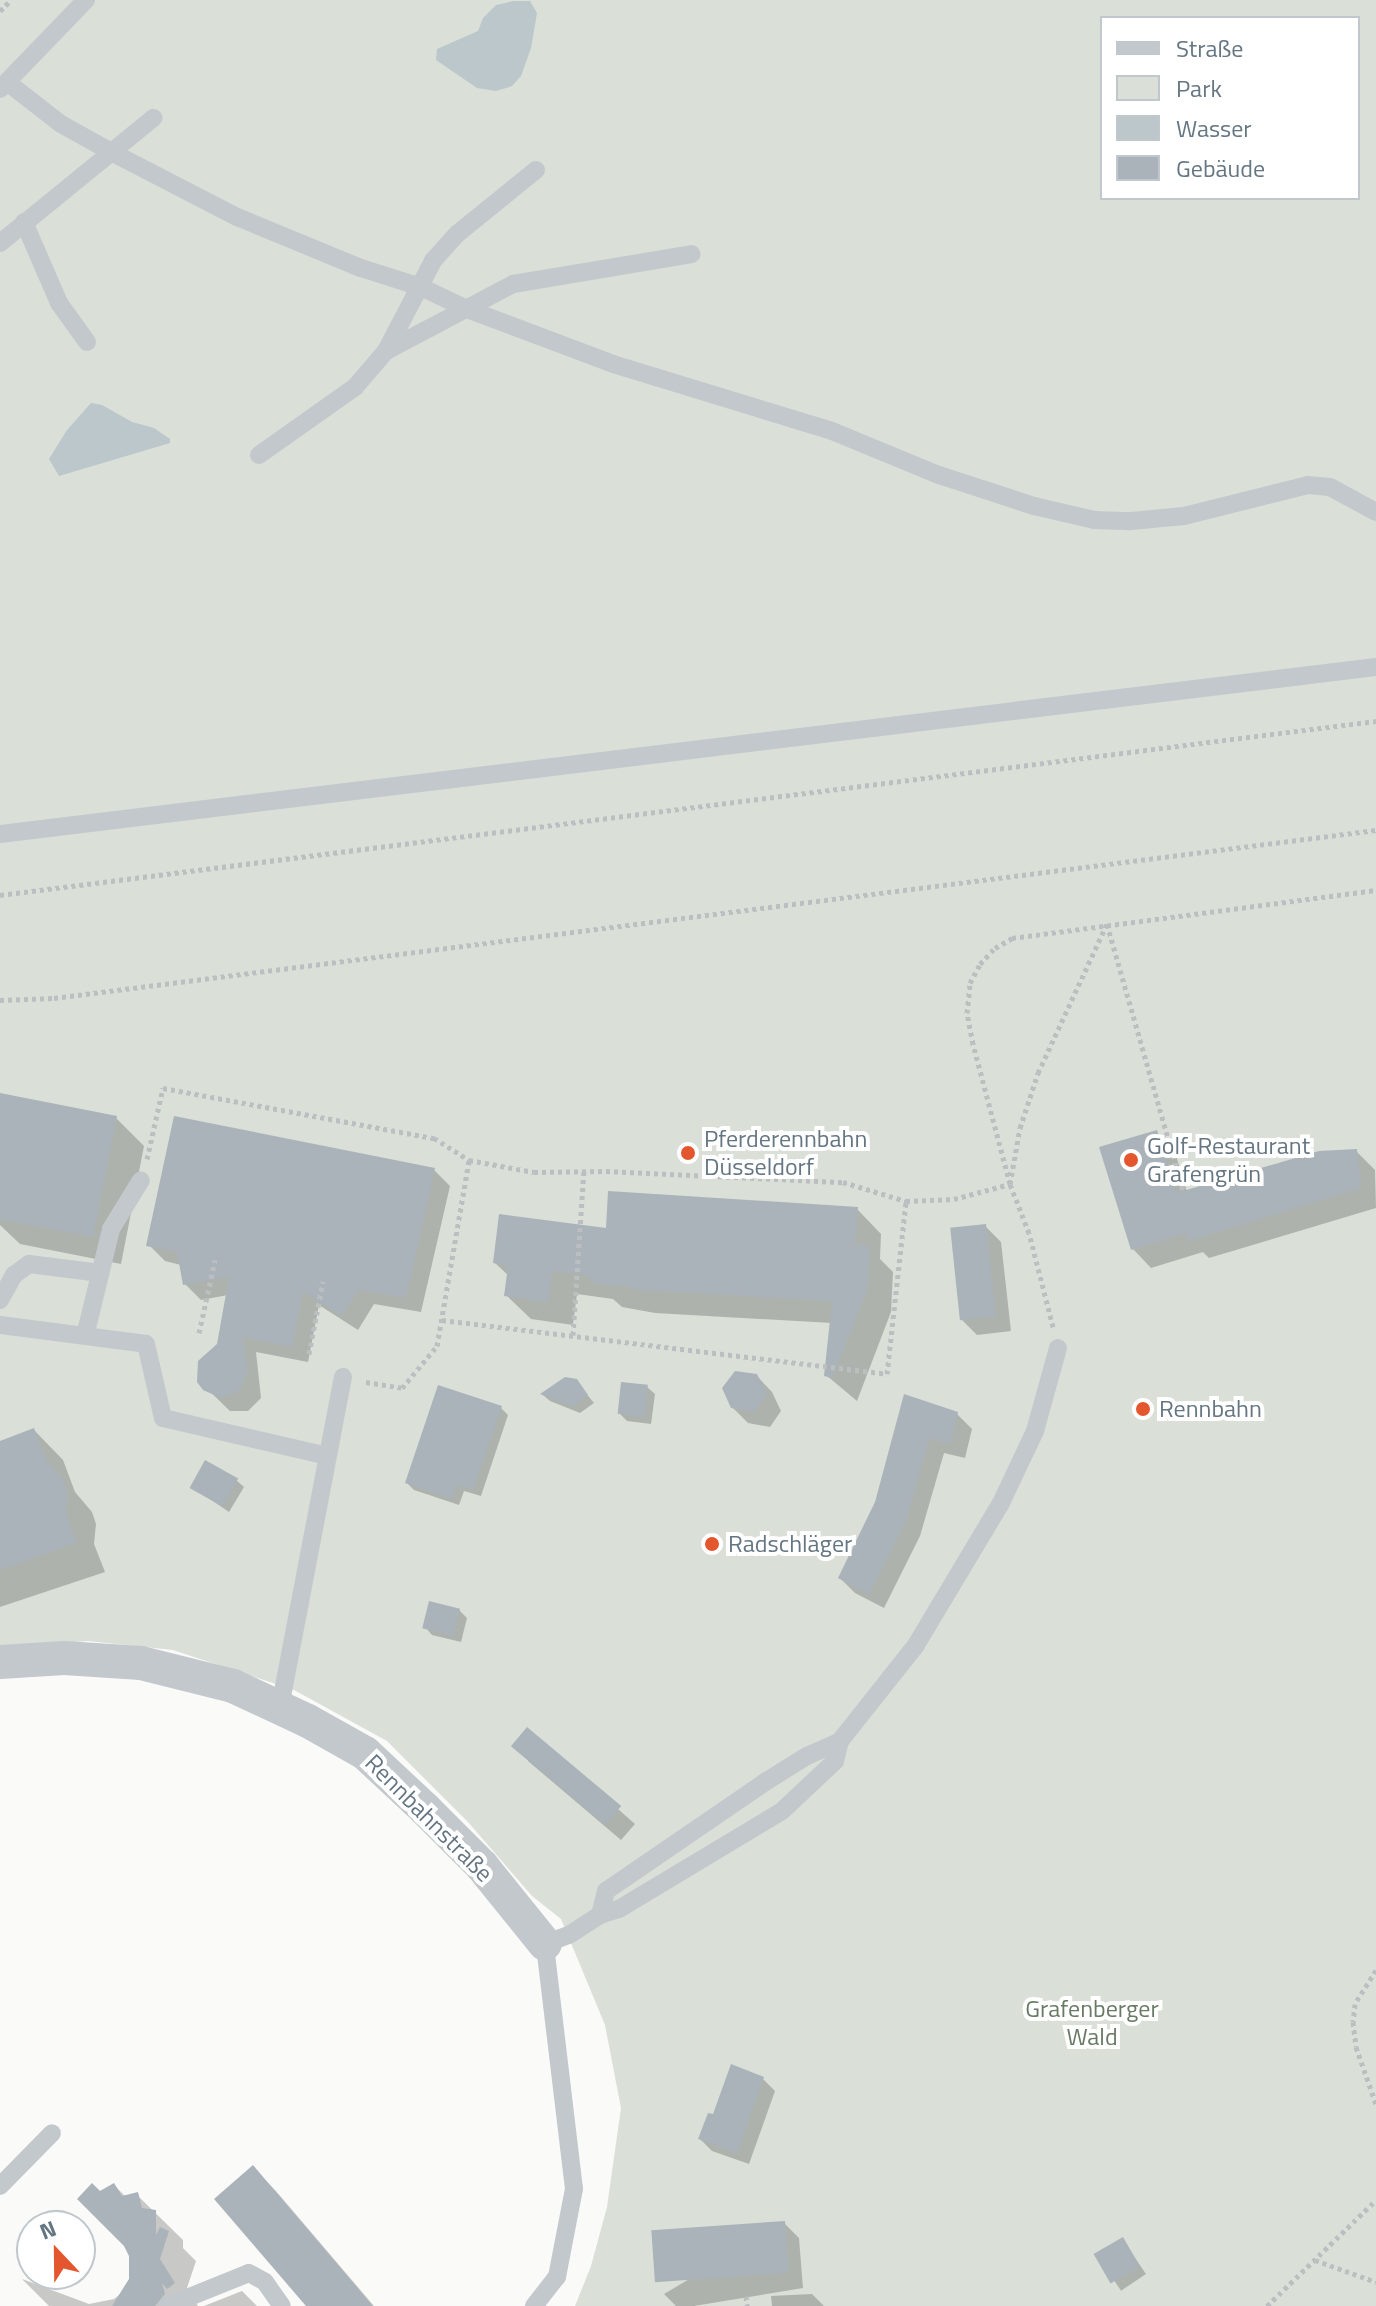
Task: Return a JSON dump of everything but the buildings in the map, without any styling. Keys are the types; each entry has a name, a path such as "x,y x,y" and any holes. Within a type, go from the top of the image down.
{"street":[{"name":"Rennbahnstraße","path":"0,1662 64,1658 141,1663 233,1686 280,1707 365,1753 482,1866 545,1944"}],"lane":[{"path":"86,0 4,86 61,124 237,217 361,268 421,287 467,309 613,364 832,431 939,475 1062,515 1131,521 1184,516 1308,485 1330,487 1376,512"},
{"path":"0,243 153,118"},
{"path":"259,455 355,387 386,351 433,261 457,234 536,170"},
{"path":"24,222 59,303 87,342"},
{"path":"386,351 513,284 692,254"},
{"path":"0,834 1376,667"},
{"path":"85,1336 111,1229 141,1180"},
{"path":"0,1300 14,1275 29,1264 100,1273"},
{"path":"0,1325 146,1344 163,1418 328,1456"},
{"path":"534,2306 557,2277 574,2189 545,1944 569,1935 600,1915 619,1909 782,1811 835,1761 840,1741 916,1645 1001,1503 1035,1431 1058,1348"},
{"path":"280,1707 343,1377"},
{"path":"600,1915 606,1891 765,1782 807,1756 840,1741"},
{"path":"0,2186 52,2133"},
{"path":"167,2306 249,2273 265,2282 282,2306"}],"path":[{"path":"0,11 11,0"},
{"path":"0,895 1376,721"},
{"path":"0,1000 54,998 1376,830"},
{"path":"1058,1348 1029,1233 1010,1184 973,1044 967,1013 970,983 980,964 995,948 1012,938 1376,890"},
{"path":"1010,1184 1020,1128 1038,1073 1107,924"},
{"path":"1107,924 1183,1191"},
{"path":"141,1180 163,1088 434,1138 469,1160 534,1172 584,1171 843,1182 906,1201 954,1199 1010,1184"},
{"path":"343,1377 402,1388 437,1346 469,1160"},
{"path":"573,1335 584,1171"},
{"path":"442,1320 887,1374 906,1201"},
{"path":"199,1333 215,1260"},
{"path":"309,1354 323,1281"},
{"path":"1376,1970 1355,2004 1353,2022 1356,2047 1376,2104"},
{"path":"1267,2306 1376,2200"},
{"path":"1315,2260 1376,2282"},
{"path":"746,2296 747,2306"}],"green space":[{"name":"Grafenberger Wald","path":"0,0 1376,0 1376,2306 575,2306 591,2266 607,2207 621,2108 605,2025 561,1919 532,1896 468,1822 387,1741 294,1690 173,1650 88,1641 0,1648"}],"water":[{"path":"530,1 537,13 531,48 521,76 512,86 496,91 477,88 436,60 437,49 478,31 483,18 496,5"},
{"path":"91,403 102,405 132,422 154,428 170,439 170,443 59,476 49,459 67,430"}],"place":[{"name":"Pferderennbahn Düsseldorf","path":"688,1153"},
{"name":"Golf-Restaurant Grafengrün","path":"1131,1160"},
{"name":"Rennbahn","path":"1143,1409"},
{"name":"Radschläger","path":"712,1544"}]}
